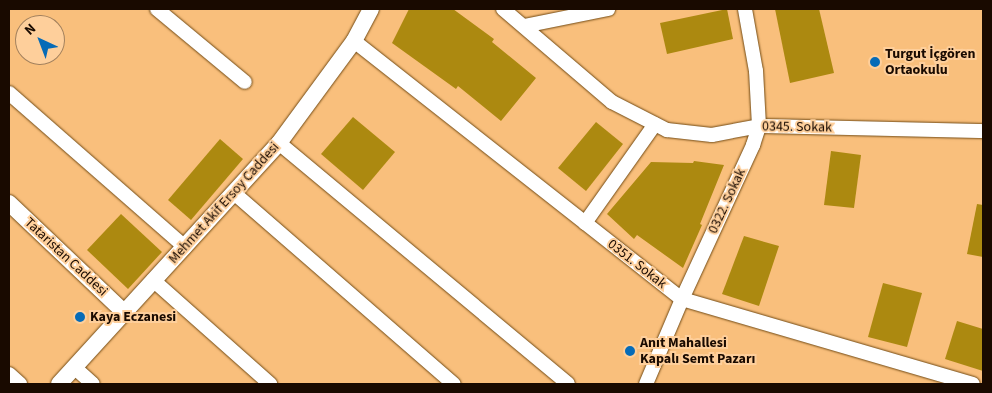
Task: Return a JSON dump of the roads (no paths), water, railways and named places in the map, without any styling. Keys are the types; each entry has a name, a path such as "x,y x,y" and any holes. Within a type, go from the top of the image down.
{"street":[{"path":"157,9 245,82"},
{"name":"Mehmet Akif Ersoy Caddesi","path":"59,384 279,142 354,41 371,9"},
{"name":"0345. Sokak","path":"503,9 612,102 667,130 712,135 759,126 983,131"},
{"path":"524,26 608,9"},
{"name":"0322. Sokak","path":"646,384 682,299 753,145 759,126 756,71 745,9"},
{"name":"0351. Sokak","path":"354,41 682,299 973,384"},
{"path":"9,92 185,246"},
{"path":"585,223 655,124"},
{"path":"279,142 568,384"},
{"path":"234,193 454,384"},
{"name":"Tataristan Caddesi","path":"9,203 124,312"},
{"path":"153,280 270,384"},
{"path":"74,367 93,384"},
{"path":"9,374 20,384"}],"place":[{"name":"Turgut İçgören Ortaokulu","path":"875,62"},
{"name":"Kaya Eczanesi","path":"80,317"},
{"name":"Anıt Mahallesi Kapalı Semt Pazarı","path":"630,351"}]}
